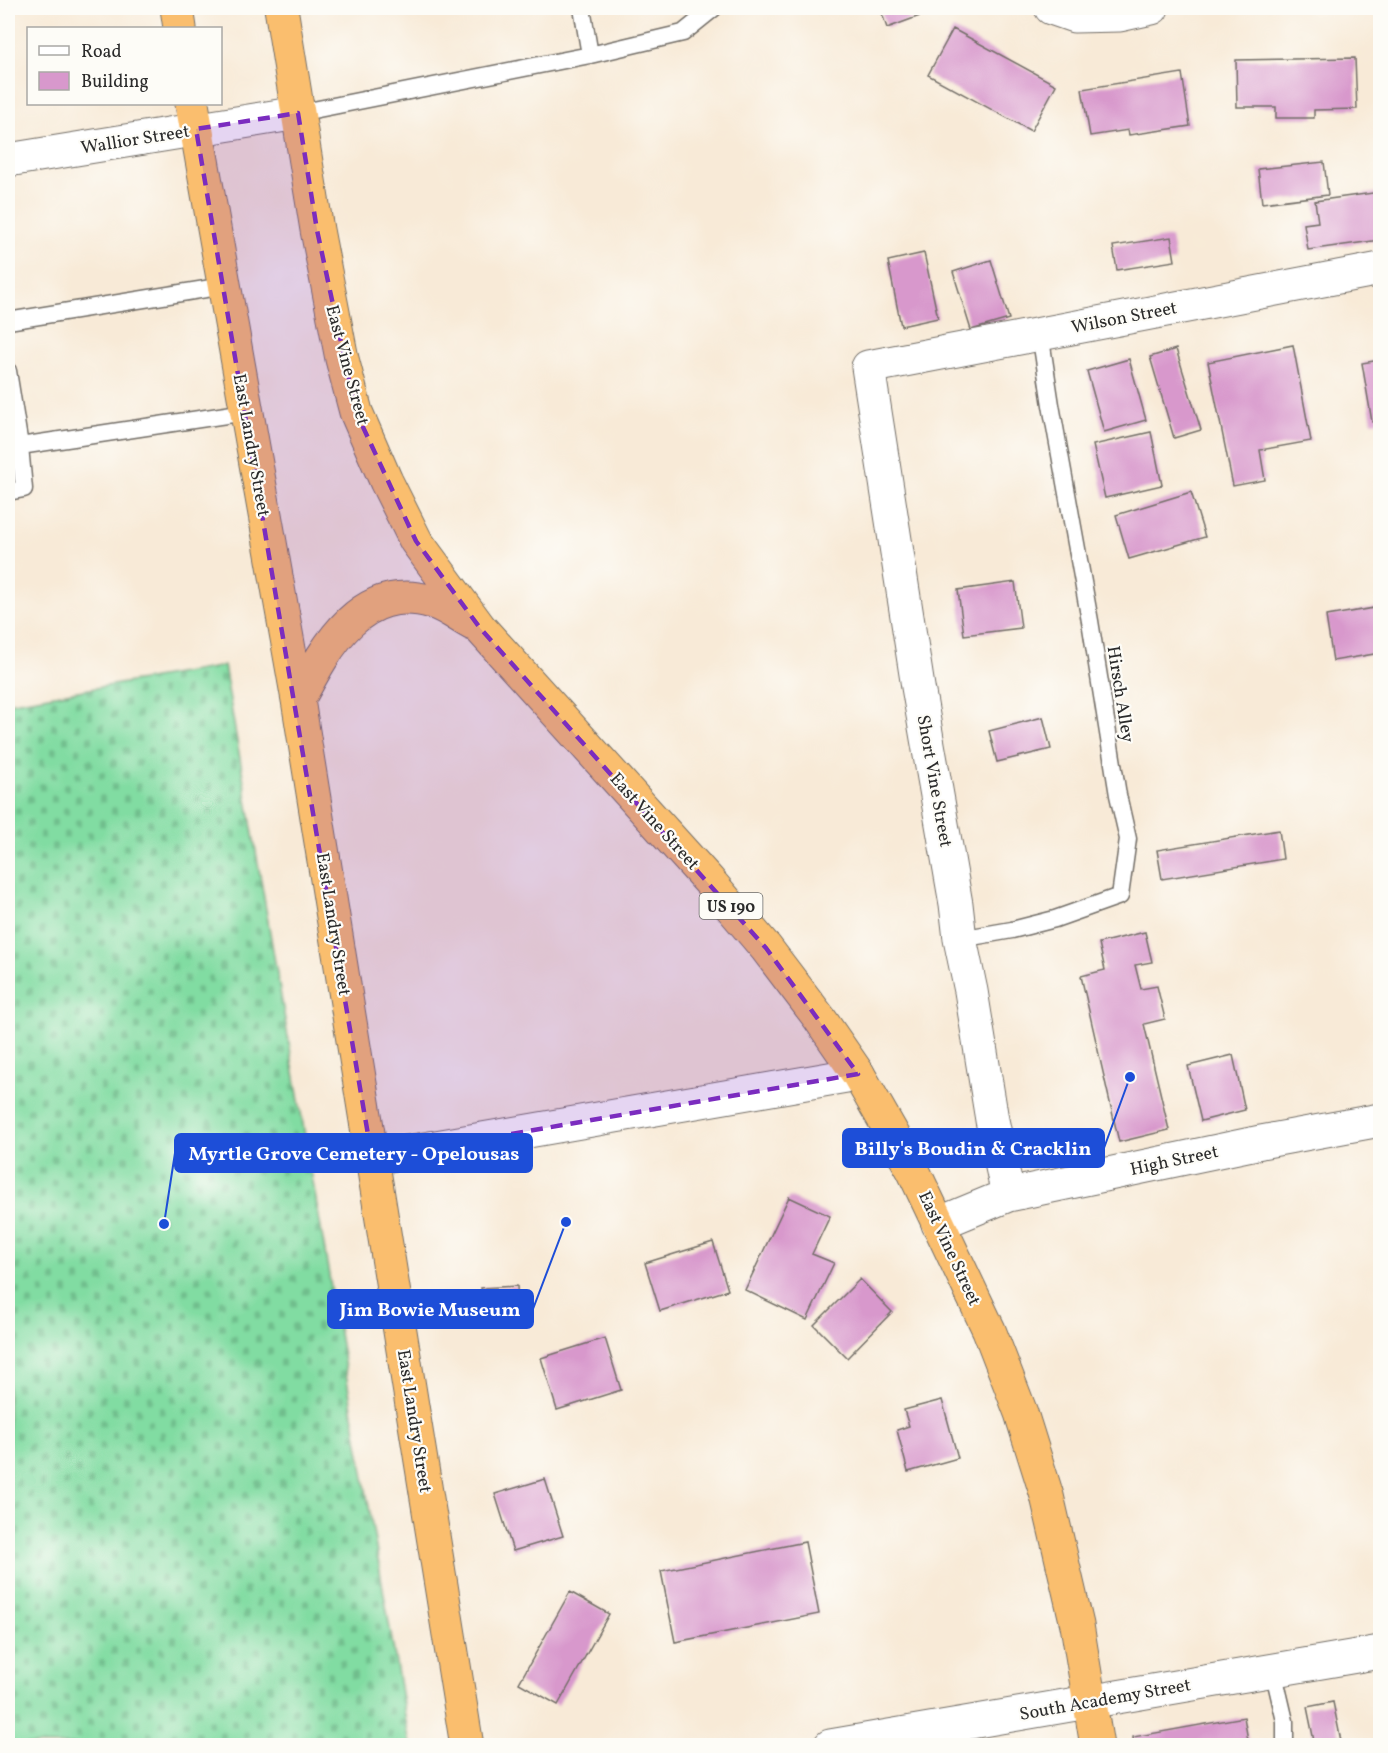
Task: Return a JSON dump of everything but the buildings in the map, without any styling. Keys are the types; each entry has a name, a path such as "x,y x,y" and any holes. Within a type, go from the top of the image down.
{"highway":[{"path":"177,8 180,27"},
{"name":"East Vine Street","path":"283,19 319,241 342,358 356,412 386,481 416,541 480,628 710,882 766,948 858,1074 913,1170 990,1330 1027,1433 1047,1496 1074,1614 1097,1746"},
{"name":"East Landry Street","path":"194,116 298,700 467,1746"},
{"path":"298,700 320,660 336,637 355,616 381,603 405,598 433,602 480,628"}],"street":[{"path":"1051,8 1074,16 1120,15 1152,8"},
{"name":"Wallior Street","path":"8,160 194,116 298,113"},
{"name":"Wilson Street","path":"868,367 1380,269"},
{"name":"Short Vine Street","path":"868,367 960,939 971,990 992,1120 1008,1195"},
{"path":"372,1158 858,1074"},
{"name":"High Street","path":"938,1224 1008,1195 1261,1142 1380,1120"},
{"name":"South Academy Street","path":"830,1746 1380,1652"}],"lane":[{"path":"582,8 590,55"},
{"path":"298,113 590,55 683,33 714,8"},
{"path":"8,321 224,286"},
{"name":"Hirsch Alley","path":"960,939 1012,930 1054,919 1120,896 1128,839 1118,795 1040,333"},
{"path":"8,371 10,405 20,446 24,489 8,492"},
{"path":"20,446 246,412"},
{"path":"1273,1670 1285,1721 1285,1746"}],"highlighted area":[{"path":"298,113 317,230 356,412 416,541 480,628 766,948 858,1074 372,1158 196,129"}],"green space":[{"path":"224,666 410,1745 8,1745 8,703"}],"place":[{"name":"Billy's Boudin & Cracklin","path":"1130,1077"},
{"name":"Jim Bowie Museum","path":"566,1222"},
{"name":"Myrtle Grove Cemetery - Opelousas","path":"164,1224"}]}
